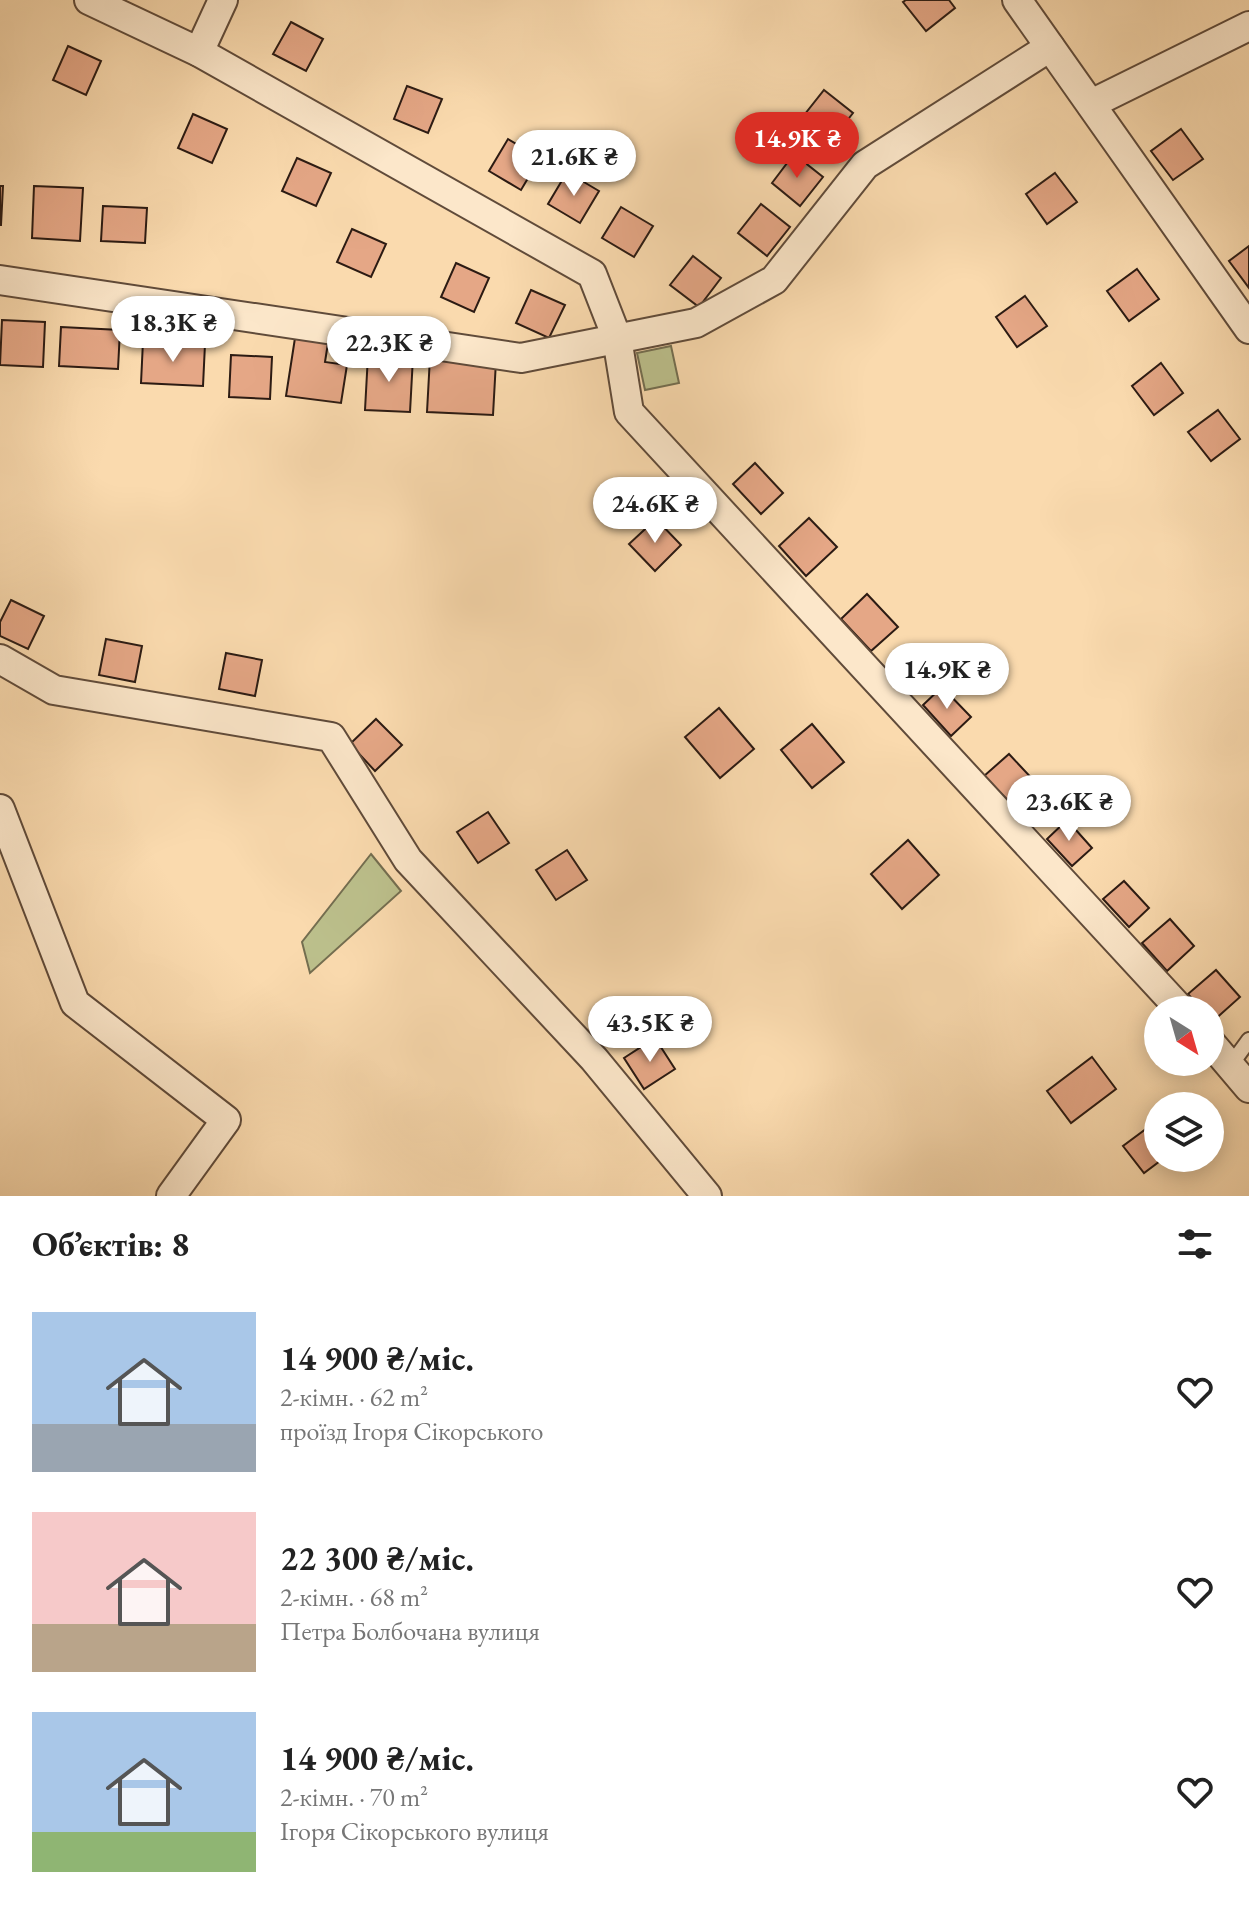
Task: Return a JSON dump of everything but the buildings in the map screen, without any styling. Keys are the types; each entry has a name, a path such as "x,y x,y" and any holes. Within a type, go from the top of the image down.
{"street":[{"path":"89,0 199,52 592,274 617,338 629,412 1168,996"},
{"path":"199,52 223,0"},
{"path":"1017,0 1249,329"},
{"path":"1091,104 1249,26"},
{"path":"0,280 521,358 696,323 774,280 865,165 1050,47"},
{"path":"0,659 54,690 331,737 408,860 594,1059 707,1196"},
{"path":"0,809 75,1003 226,1120 171,1196"},
{"path":"1224,1059 1249,1088"}],"lane":[{"path":"1230,1066 1249,1040"}],"green space":[{"path":"671,346 679,383 645,390 637,353"},
{"path":"371,854 401,891 310,973 302,942"}]}
